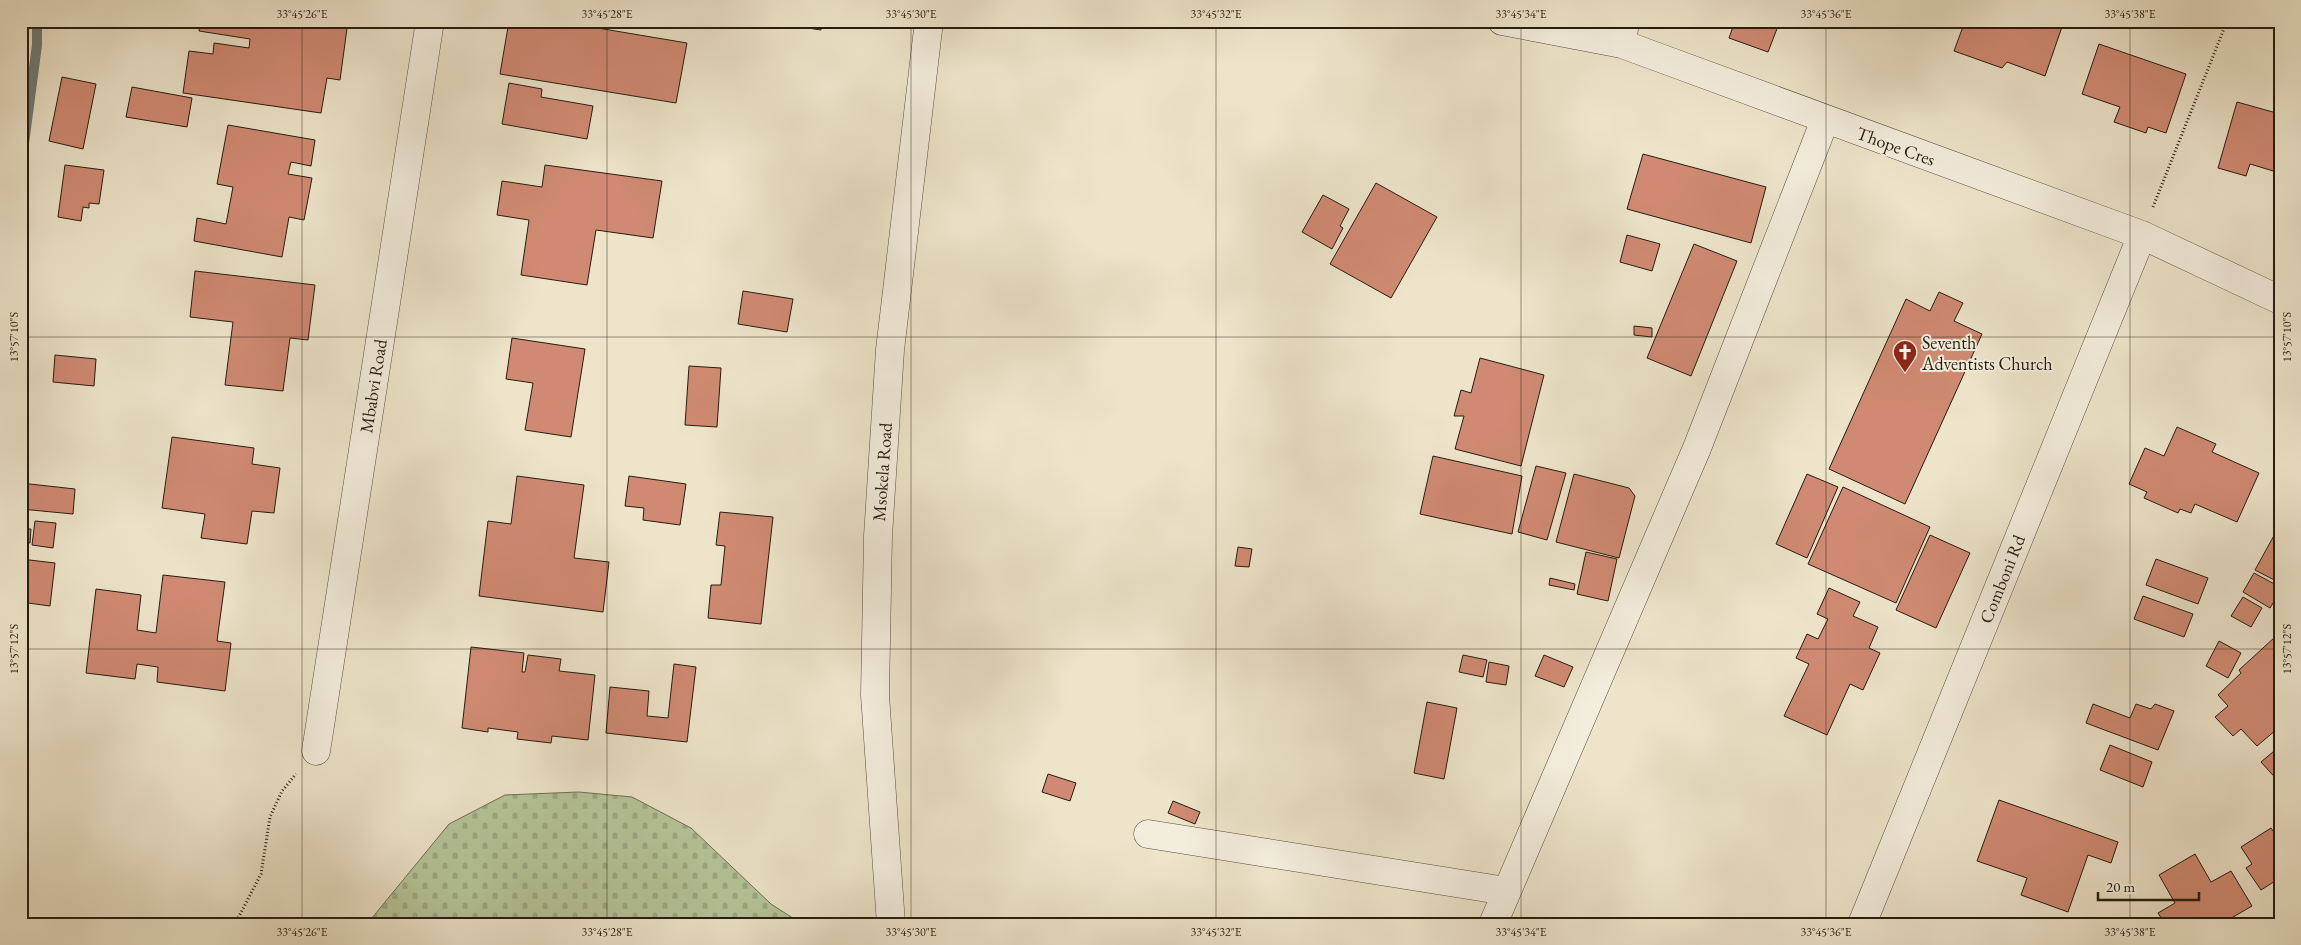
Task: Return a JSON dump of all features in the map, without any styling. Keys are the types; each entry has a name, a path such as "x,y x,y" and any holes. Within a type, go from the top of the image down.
{"street":[{"name":"Mbabvi Road","path":"316,751 430,21"},
{"name":"Msokela Road","path":"891,924 875,695 878,536 890,350 929,21"},
{"name":"Thope Cres","path":"1502,21 1624,33 1825,120 2142,235 2280,300"},
{"path":"1493,924 1674,503 1825,120"},
{"name":"Comboni Rd","path":"1862,924 2142,235"},
{"path":"1148,834 1506,891"}],"path":[{"path":"2142,235 2227,21"},
{"path":"235,924 261,874 270,817 282,791 316,751"}],"green space":[{"path":"579,792 632,797 691,828 771,904 802,924 367,924 449,824 505,795"}],"building":[{"path":"200,21 348,21 340,80 327,78 321,113 183,93 189,51 213,54 214,43 249,48 250,39 199,31"},
{"path":"509,21 556,21 687,43 676,103 500,74"},
{"path":"761,21 822,21 821,30"},
{"path":"1735,21 1780,21 1768,52 1729,38"},
{"path":"1965,21 2064,21 2045,76 2007,62 2002,68 1954,51"},
{"path":"2099,44 2186,74 2166,133 2148,127 2146,133 2114,122 2120,107 2082,94"},
{"path":"62,77 96,84 83,149 49,141"},
{"path":"509,83 542,89 541,97 593,106 587,139 502,124"},
{"path":"132,87 192,98 187,127 126,117"},
{"path":"2237,102 2280,114 2280,173 2250,164 2246,176 2218,168"},
{"path":"228,125 315,140 311,166 291,162 288,174 312,178 304,220 289,217 282,257 194,241 197,218 226,224 233,187 217,184"},
{"path":"1643,154 1766,187 1751,243 1627,209"},
{"path":"65,165 104,170 99,204 89,203 89,208 83,207 81,221 58,217"},
{"path":"545,165 662,181 653,238 596,230 587,285 521,275 529,220 497,215 502,181 542,187"},
{"path":"1376,183 1437,217 1391,298 1330,264"},
{"path":"1323,195 1349,209 1340,226 1343,228 1332,249 1302,232"},
{"path":"1627,235 1660,244 1652,271 1620,262"},
{"path":"1694,244 1737,261 1691,376 1647,358"},
{"path":"195,271 315,285 308,340 290,338 283,391 225,385 233,322 190,317"},
{"path":"743,291 793,299 787,332 738,324"},
{"path":"1939,292 1963,303 1954,321 1982,334 1905,504 1829,469 1906,299 1930,311"},
{"path":"1634,326 1652,328 1652,337 1634,335"},
{"path":"512,338 585,349 571,437 525,430 533,383 506,379"},
{"path":"55,355 96,359 94,386 53,382"},
{"path":"1480,358 1544,375 1521,466 1455,449 1464,416 1454,416 1461,390 1471,393"},
{"path":"689,366 721,368 717,427 685,425"},
{"path":"2177,427 2216,444 2212,452 2259,473 2237,522 2195,504 2191,513 2180,509 2178,513 2144,498 2147,492 2129,484 2145,448 2164,456"},
{"path":"172,437 254,448 252,464 280,468 274,513 252,511 247,544 201,538 205,514 162,508"},
{"path":"1433,456 1522,476 1512,534 1420,514"},
{"path":"1536,466 1566,473 1547,540 1518,532"},
{"path":"1574,474 1629,488 1635,496 1619,558 1556,542"},
{"path":"1807,474 1838,487 1807,558 1776,544"},
{"path":"517,476 584,485 574,558 609,562 603,612 479,596 488,521 511,524"},
{"path":"629,476 686,484 680,525 643,520 644,508 625,506"},
{"path":"21,483 75,489 73,514 21,509"},
{"path":"1843,487 1930,527 1896,603 1808,564"},
{"path":"720,512 773,517 761,624 708,618 711,585 721,585 725,546 716,545"},
{"path":"35,521 56,523 53,548 32,545"},
{"path":"21,529 31,529 30,543 21,543"},
{"path":"2277,530 2280,531 2280,583 2255,570"},
{"path":"1930,535 1970,553 1936,628 1896,610"},
{"path":"1238,547 1252,549 1249,567 1235,566"},
{"path":"1586,552 1617,559 1608,601 1577,594"},
{"path":"21,559 55,563 50,606 21,602"},
{"path":"2156,559 2208,578 2198,604 2146,585"},
{"path":"2254,573 2280,587 2280,592 2270,608 2243,592"},
{"path":"163,575 225,582 217,641 231,643 225,691 157,682 158,667 137,664 135,679 86,673 96,589 141,595 137,630 156,633"},
{"path":"1550,578 1575,584 1574,590 1549,585"},
{"path":"1829,588 1860,602 1853,616 1878,627 1869,648 1880,653 1863,690 1850,684 1827,735 1784,716 1809,664 1796,658 1807,634 1818,639 1828,619 1817,614"},
{"path":"2143,596 2193,614 2184,637 2134,619"},
{"path":"2243,597 2262,608 2251,627 2231,616"},
{"path":"2275,637 2280,642 2280,733 2276,730 2257,746 2241,729 2233,736 2215,717 2228,706 2218,695 2241,673 2239,670"},
{"path":"2219,641 2241,653 2228,678 2206,666"},
{"path":"471,647 524,653 522,672 525,672 528,655 561,659 559,671 595,675 588,740 552,736 551,743 517,739 518,732 488,728 488,732 462,728"},
{"path":"1463,655 1487,660 1483,677 1459,672"},
{"path":"1544,655 1573,667 1564,687 1535,676"},
{"path":"1489,662 1509,666 1506,685 1486,682"},
{"path":"674,664 696,667 687,742 606,733 610,687 649,691 647,716 668,718"},
{"path":"1427,702 1457,708 1444,779 1414,773"},
{"path":"2093,704 2130,718 2136,704 2151,709 2155,704 2174,711 2158,750 2086,723"},
{"path":"2110,745 2152,762 2143,787 2100,770"},
{"path":"2280,746 2280,783 2261,762"},
{"path":"1048,774 1076,783 1070,801 1042,792"},
{"path":"1999,800 2118,842 2111,863 2088,855 2068,912 2021,895 2027,878 1977,861"},
{"path":"1173,801 1200,812 1195,824 1168,813"},
{"path":"2271,828 2280,841 2280,878 2261,890 2246,868 2252,864 2241,847"},
{"path":"2195,854 2211,882 2231,871 2252,906 2228,920 2230,924 2165,924 2158,913 2175,903 2159,875"}],"waterway":[{"path":"21,166 37,45 37,21"},
{"path":"21,910 25,924"}],"place":[{"name":"Seventh Adventists Church","path":"1905,373"}]}
